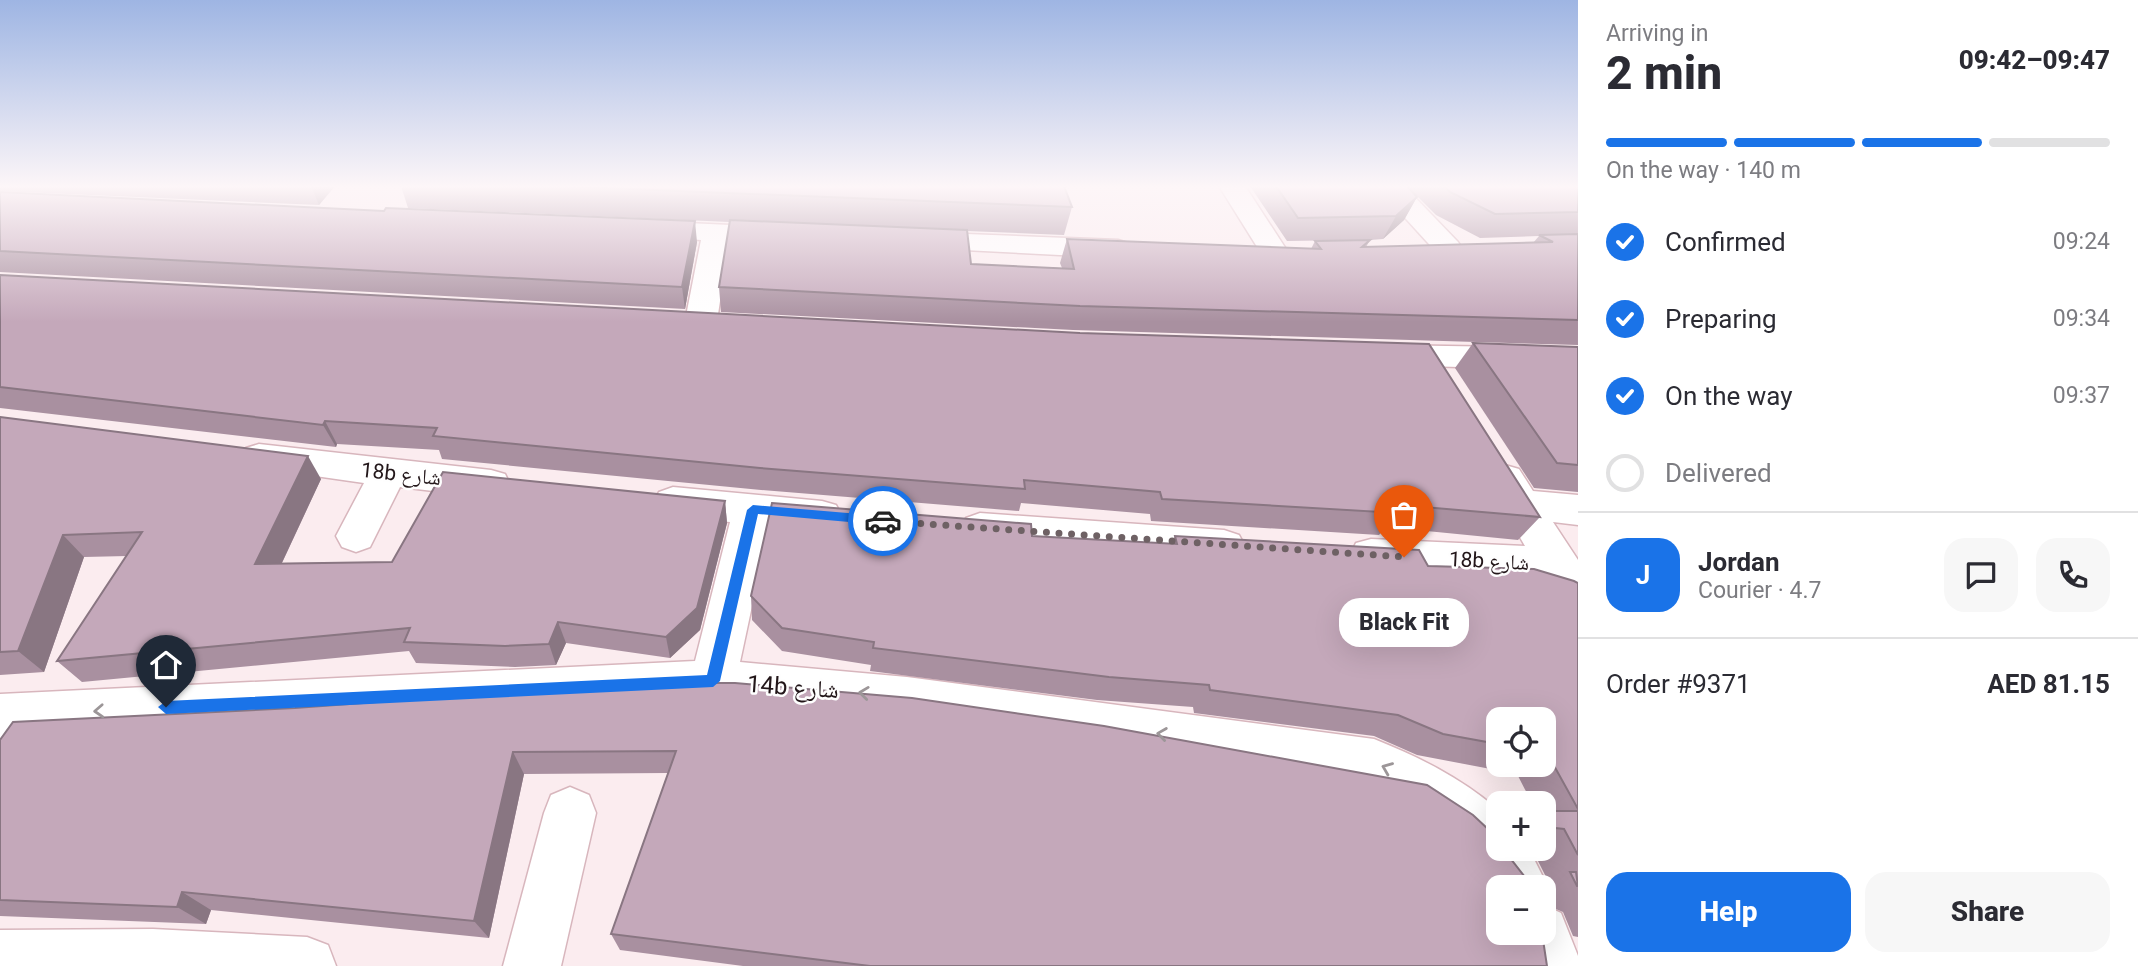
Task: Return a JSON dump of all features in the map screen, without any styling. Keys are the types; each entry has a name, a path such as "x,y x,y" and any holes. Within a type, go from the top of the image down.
{"street":[{"path":"692,231 805,236"},
{"path":"883,239 1140,250 1125,231"},
{"path":"1251,231 1260,253 1305,253"},
{"path":"1414,250 1462,248 1442,231"},
{"path":"701,321 716,232"},
{"path":"1349,354 1578,359"},
{"path":"1427,356 1449,390"},
{"path":"1485,447 1568,580"},
{"name":"18b شارع","path":"225,452 522,487"},
{"path":"356,536 389,472"},
{"path":"642,499 855,519"},
{"path":"1520,505 1578,510"},
{"path":"713,681 753,510"},
{"path":"951,526 1259,548"},
{"name":"18b شارع","path":"1338,553 1568,580"},
{"name":"14b شارع","path":"0,716 626,683 713,681 855,692 1374,763 1411,778 1447,800 1480,829 1509,863 1514,875"},
{"path":"532,966 570,813"},
{"path":"1545,945 1552,966"},
{"path":"0,959 140,958 307,966"}],"building":[{"path":"0,231 693,231 682,287 0,251"},
{"path":"728,231 967,231 971,264 1074,269 1067,239 1321,249 1315,241 1370,240 1362,247 1553,242 1539,235 1578,234 1578,320 1080,306 719,287"},
{"path":"0,275 1080,333 1429,344 1540,517 1400,505 1393,505 1397,513 1162,499 1160,492 1024,480 1025,489 760,468 433,436 437,428 325,421 323,425 0,387"},
{"path":"1473,343 1578,347 1578,465 1557,463"},
{"path":"0,417 308,456 255,564 392,562 443,472 725,501 697,608 666,637 558,622 549,644 505,646 404,642 410,628 57,661 142,532 63,535 18,651 0,652"},
{"path":"772,503 1031,524 1032,536 1177,544 1175,536 1419,550 1428,566 1534,569 1578,583 1578,809 1556,769 1556,707 1486,707 1486,742 1443,734 1398,715 1210,690 1209,685 1109,677 873,648 874,642 782,628 751,596"},
{"path":"637,683 735,683 912,698 1104,726 1427,785 1473,815 1486,827 1486,861 1512,861 1523,875 1486,875 1486,945 1544,945 1547,966 870,966 611,934 676,751 513,752 474,921 182,892 177,907 0,900 0,740 13,722 295,708"},
{"path":"1556,811 1578,811 1578,855 1564,829 1556,828"},
{"path":"1570,872 1576,872 1578,886 1577,886"}],"way so far":[{"path":"883,521 1404,557"}],"place":[{"name":"Black Fit","path":"1404,557"}],"route":[{"path":"166,707 626,683 713,681 753,510 883,521"}]}
